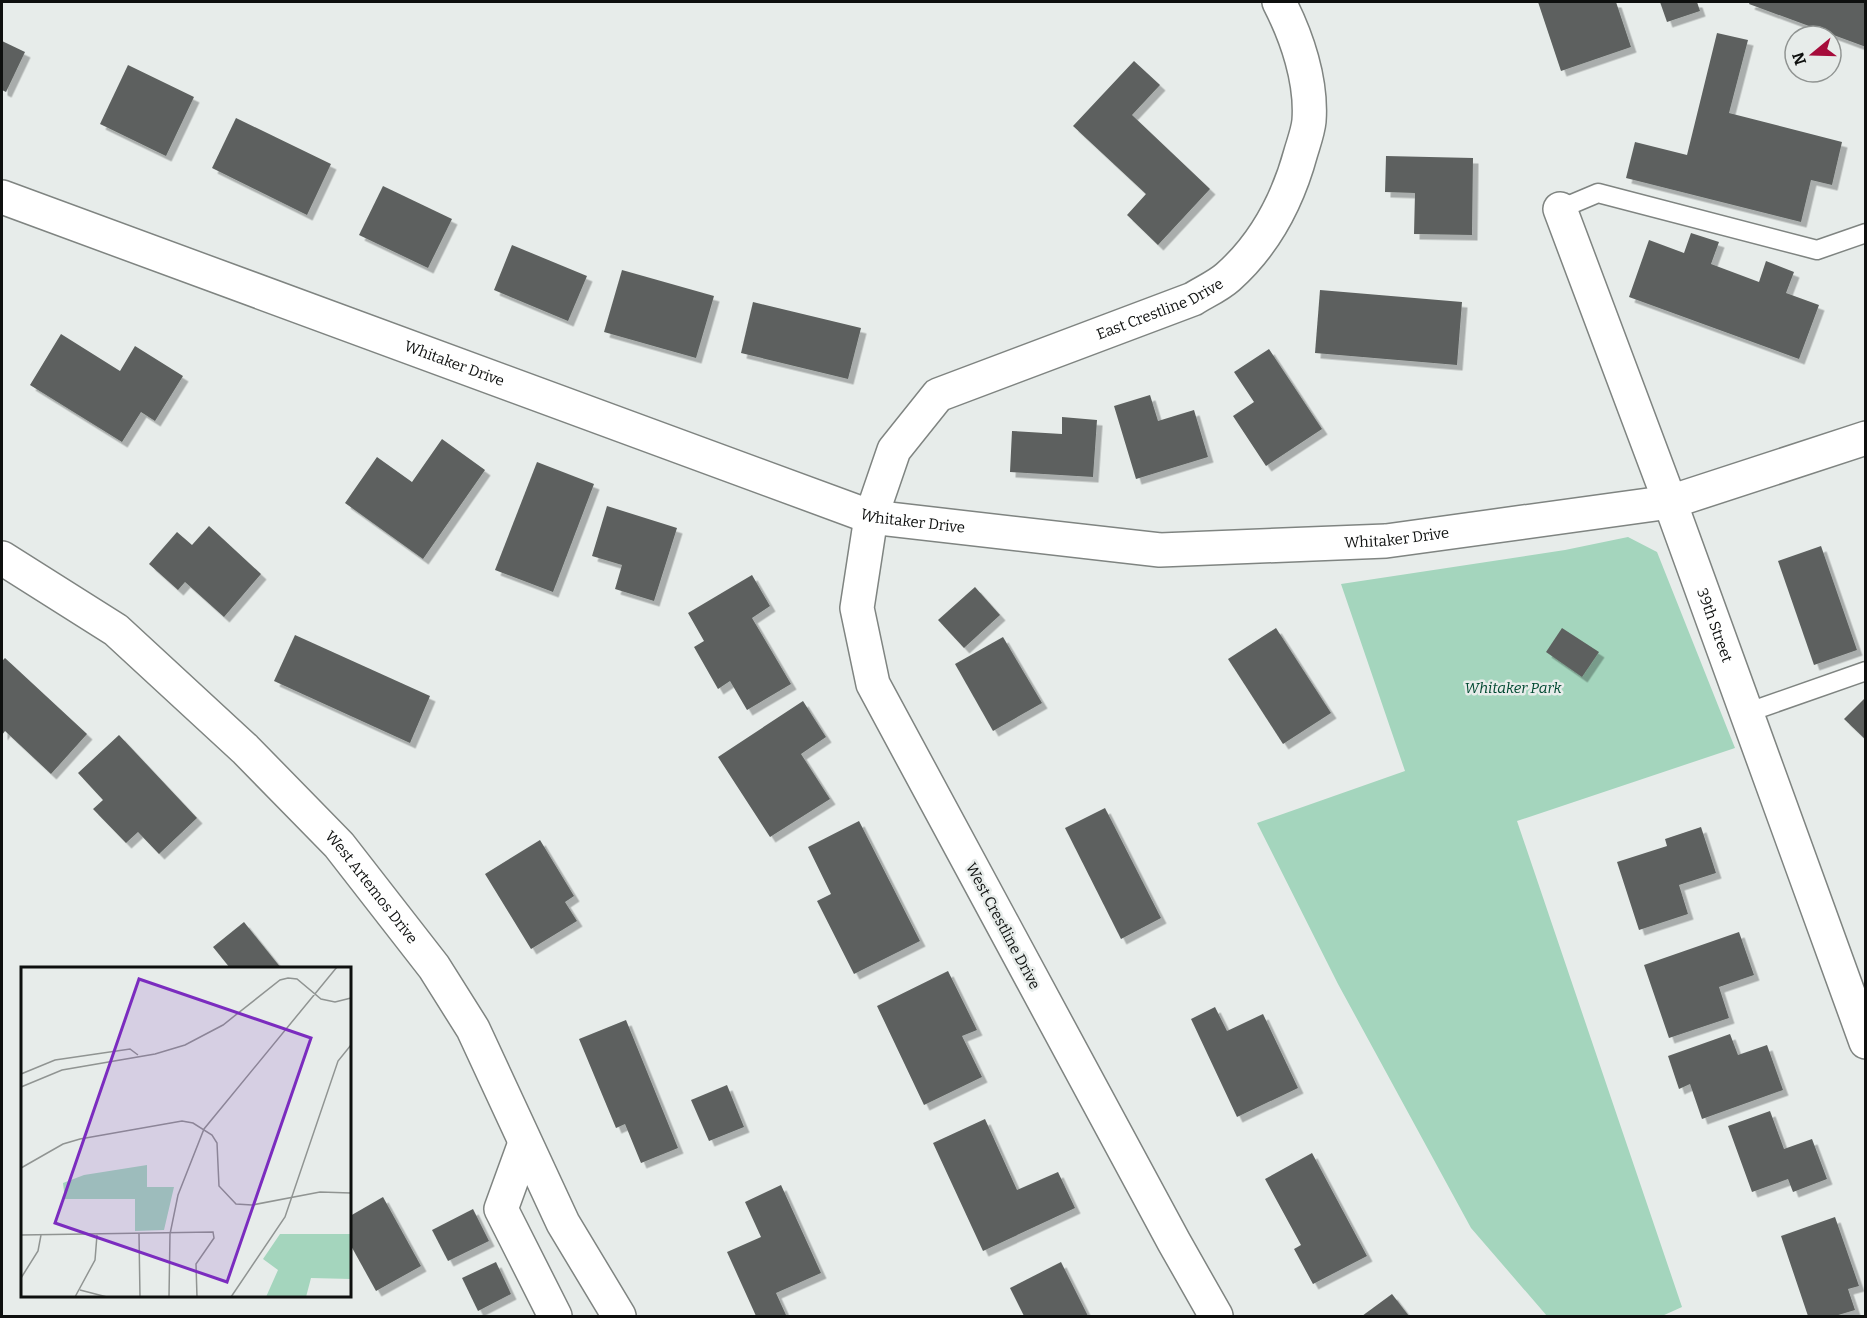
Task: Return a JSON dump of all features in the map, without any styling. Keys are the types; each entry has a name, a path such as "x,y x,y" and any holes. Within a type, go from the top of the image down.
{"street":[{"name":"East Crestline Drive","path":"871,517 894,450 938,395 1193,299 1226,279 1254,251 1275,219 1293,181 1309,122 1308,93 1303,64 1279,2"},
{"name":"Whitaker Drive","path":"2,197 871,517 1161,550 1386,541 1670,502 1866,438"},
{"name":"39th Street","path":"1560,209 1746,713 1858,997 1866,1042"},
{"name":"West Crestline Drive","path":"871,517 857,608 873,684 1216,1317"},
{"name":"West Artemos Drive","path":"2,558 116,630 246,749 339,845 434,968 473,1029 563,1223 619,1317"},
{"path":"525,1143 501,1209 555,1317"}],"lane":[{"path":"1560,209 1598,193 1817,250 1866,233"},
{"path":"1746,713 1866,670"}],"green space":[{"name":"Whitaker Park","path":"1628,537 1657,552 1735,748 1517,821 1682,1307 1662,1316 1547,1316 1471,1228 1338,984 1257,823 1405,771 1341,584 1565,550"}],"building":[{"path":"1538,2 1616,2 1631,47 1561,71"},
{"path":"1660,2 1697,2 1700,11 1667,22"},
{"path":"1750,2 1866,2 1866,47 1843,39 1843,24 1803,24 1749,4"},
{"path":"1717,33 1748,40 1729,113 1842,142 1832,185 1811,180 1801,222 1626,178 1635,142 1687,155"},
{"path":"2,41 25,52 6,92 2,90"},
{"path":"1134,61 1160,85 1132,115 1210,189 1158,245 1127,215 1146,194 1073,126"},
{"path":"128,65 194,97 166,156 100,124"},
{"path":"236,118 331,164 307,215 212,168"},
{"path":"1386,156 1473,158 1472,235 1414,234 1415,193 1385,192"},
{"path":"383,186 452,219 428,268 359,235"},
{"path":"1691,233 1719,242 1711,264 1759,282 1766,261 1794,272 1786,293 1819,305 1799,359 1629,297 1649,240 1684,253"},
{"path":"512,245 587,276 568,321 494,290"},
{"path":"622,270 714,296 696,358 604,332"},
{"path":"1320,290 1462,302 1457,365 1315,353"},
{"path":"753,302 861,328 848,379 741,353"},
{"path":"61,334 120,371 135,346 183,376 155,421 141,412 122,442 30,385"},
{"path":"1269,349 1322,429 1266,466 1233,416 1254,402 1234,372"},
{"path":"1150,395 1158,421 1194,410 1208,457 1136,479 1114,406"},
{"path":"1062,417 1097,420 1093,477 1010,472 1012,431 1062,434"},
{"path":"442,439 485,470 423,559 345,503 377,457 412,482"},
{"path":"537,462 594,484 553,592 495,570"},
{"path":"607,506 677,528 654,601 615,589 622,565 592,556"},
{"path":"209,526 261,574 224,617 185,582 178,590 149,564 177,532 192,545"},
{"path":"1821,546 1857,650 1814,665 1778,561"},
{"path":"752,575 770,606 752,618 791,684 747,710 730,681 718,689 694,647 704,641 688,613"},
{"path":"975,587 1000,615 964,648 938,620"},
{"path":"1276,628 1331,713 1283,744 1228,659"},
{"path":"1562,628 1599,652 1582,677 1546,652"},
{"path":"295,635 430,696 410,743 274,681"},
{"path":"1003,637 1042,703 993,731 955,664"},
{"path":"5,658 87,734 51,774 5,731 2,735 2,661"},
{"path":"1866,697 1866,740 1844,719"},
{"path":"803,701 826,737 801,754 830,799 770,837 718,757"},
{"path":"119,735 197,818 159,854 138,832 126,843 93,809 103,800 78,773"},
{"path":"1105,808 1161,918 1121,939 1065,828"},
{"path":"859,821 920,941 854,974 817,901 831,894 808,847"},
{"path":"1701,827 1716,873 1679,885 1688,914 1639,930 1617,862 1667,846 1665,839"},
{"path":"540,840 574,896 565,902 577,921 531,949 485,874"},
{"path":"244,922 280,967 229,967 213,947"},
{"path":"1739,932 1754,975 1719,987 1729,1018 1669,1038 1644,965"},
{"path":"948,971 977,1030 962,1036 982,1077 924,1105 877,1006"},
{"path":"1215,1007 1227,1031 1263,1014 1298,1088 1237,1117 1191,1019"},
{"path":"626,1020 678,1148 641,1163 625,1124 616,1128 579,1039"},
{"path":"1730,1034 1738,1055 1767,1045 1783,1090 1702,1119 1690,1084 1679,1089 1668,1056"},
{"path":"727,1085 744,1127 709,1141 691,1100"},
{"path":"1770,1111 1784,1149 1812,1139 1827,1179 1793,1192 1788,1179 1752,1192 1728,1126"},
{"path":"985,1119 1017,1190 1058,1172 1075,1208 983,1251 933,1143"},
{"path":"1312,1153 1367,1256 1313,1284 1294,1249 1301,1245 1265,1179"},
{"path":"781,1185 821,1273 776,1293 786,1315 756,1316 727,1252 761,1237 745,1202"},
{"path":"383,1197 421,1266 376,1291 351,1246 351,1215"},
{"path":"473,1209 489,1241 448,1261 432,1230"},
{"path":"1835,1217 1859,1286 1848,1289 1855,1310 1835,1316 1808,1316 1781,1236"},
{"path":"496,1262 511,1294 478,1311 462,1278"},
{"path":"1061,1262 1088,1316 1024,1316 1010,1288"},
{"path":"1392,1294 1409,1316 1362,1316"}]}
